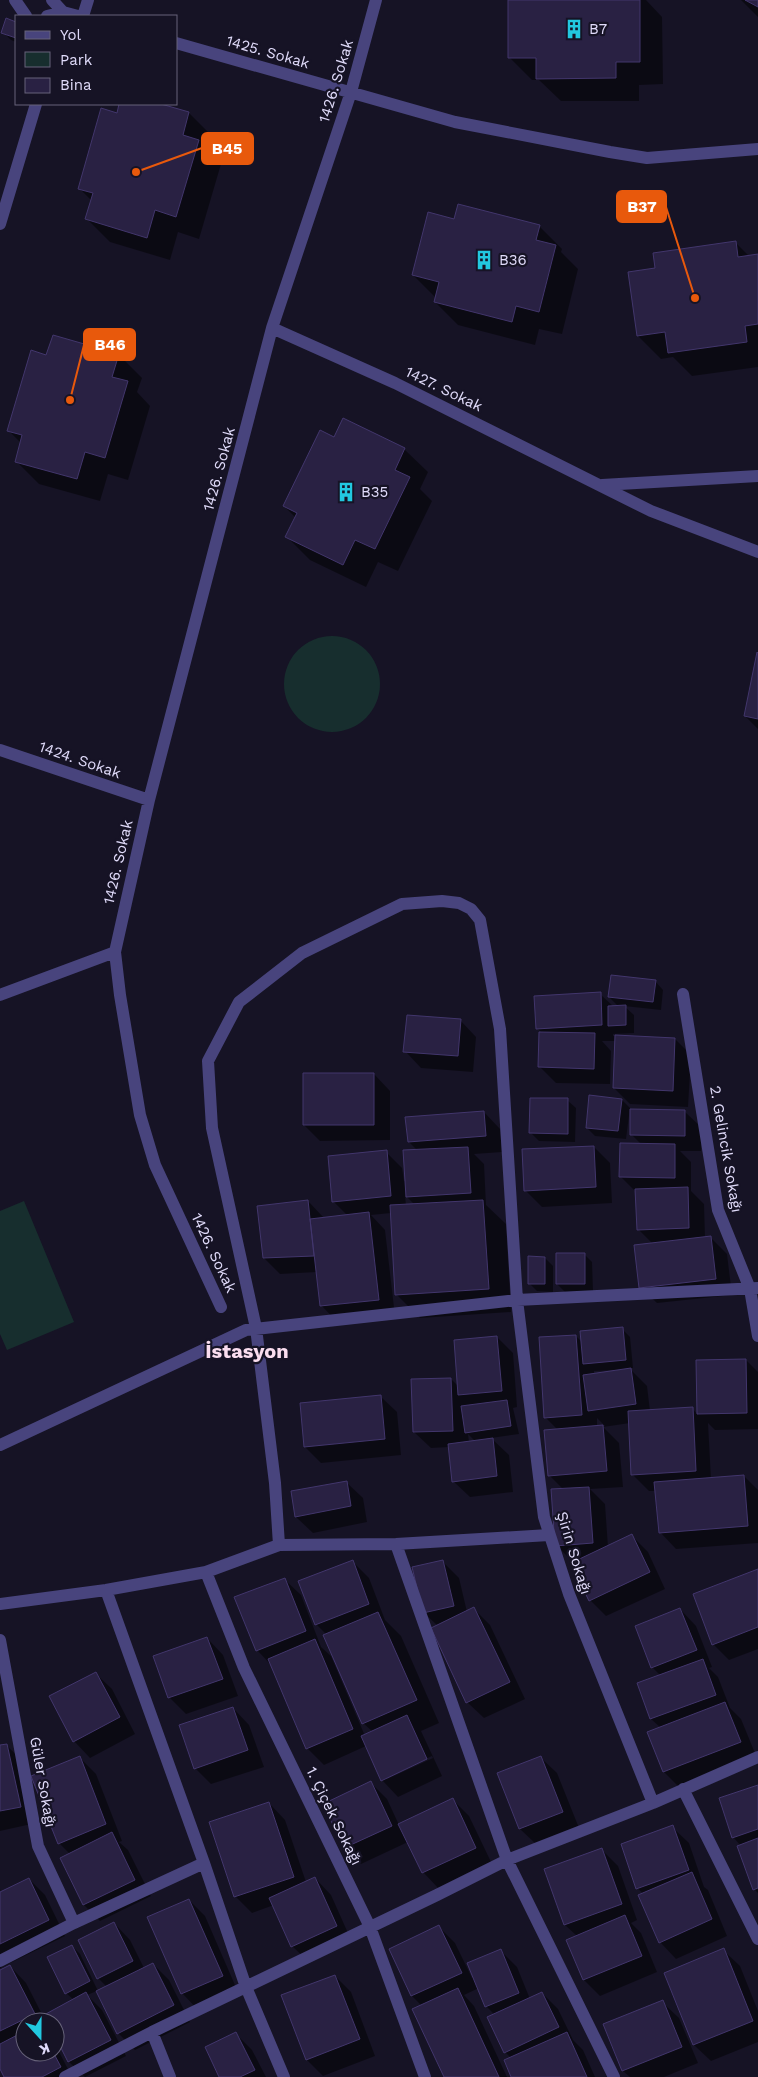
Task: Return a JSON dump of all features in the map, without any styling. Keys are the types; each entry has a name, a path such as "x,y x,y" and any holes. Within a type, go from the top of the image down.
{"street":[{"path":"15,0 25,15"},
{"path":"52,0 63,14"},
{"path":"83,15 88,0"},
{"name":"1426. Sokak","path":"221,1307 155,1165 140,1115 120,995 115,952 149,800 272,328 351,92 376,0"},
{"name":"1425. Sokak","path":"178,45 455,122 647,158 758,149"},
{"path":"0,224 36,105"},
{"name":"1427. Sokak","path":"272,328 395,383 650,511 758,552"},
{"name":"1427. Sokak","path":"600,485 758,476"},
{"name":"1424. Sokak","path":"0,750 149,800"},
{"name":"Şirin Sokağı","path":"279,1545 275,1483 256,1328 212,1128 208,1061 239,1002 302,953 402,904 442,901 459,903 471,909 480,920 500,1029 517,1300 544,1517 568,1594 653,1803"},
{"path":"0,995 115,952"},
{"name":"2. Gelincik Sokağı","path":"683,994 718,1210 754,1288 758,1336"},
{"path":"0,1445 246,1330 517,1300 754,1288"},
{"path":"0,1604 106,1590 206,1572 279,1545 396,1544 550,1534"},
{"path":"396,1544 506,1860 614,2077"},
{"name":"1. Çiçek Sokağı","path":"206,1572 244,1668 370,1926 425,2077"},
{"path":"106,1590 204,1863 246,1988 284,2077"},
{"name":"Güler Sokağı","path":"0,1640 38,1846 74,1923"},
{"path":"64,2077 152,2032 246,1988 506,1860 653,1803 758,1757"},
{"path":"683,1789 758,1938"},
{"path":"0,1961 74,1923 204,1863"},
{"path":"152,2032 170,2077"}],"green space":[{"path":"323,636 341,636 359,644 372,657 380,675 377,703 359,724 341,732 323,732 305,724 292,711 284,693 284,675 292,657 305,644"},
{"path":"24,1201 74,1322 7,1350 0,1334 0,1211"}],"building":[{"name":"B7","path":"508,0 640,0 640,62 616,62 616,78 536,79 536,58 508,58"},
{"path":"745,0 758,0 758,7"},
{"path":"6,18 15,22 15,38 1,33"},
{"path":"119,105 164,105 189,112 183,135 199,140 176,217 155,210 147,238 85,219 93,193 78,189 101,108 117,113"},
{"name":"B36","path":"458,204 540,225 536,240 556,245 539,312 516,306 512,322 434,302 439,282 412,275 428,212 454,219"},
{"path":"736,241 738,257 758,254 758,324 745,326 747,342 668,353 665,332 637,336 628,272 655,268 653,253"},
{"path":"53,335 119,354 112,377 128,381 105,458 85,452 77,479 15,462 22,435 7,431 31,350 46,355"},
{"name":"B35","path":"343,418 405,448 395,470 410,477 375,549 355,540 343,565 285,537 297,513 283,506 320,430 334,437"},
{"path":"758,653 758,719 744,716"},
{"path":"611,975 656,980 653,1002 608,997"},
{"path":"601,992 602,1025 536,1029 534,996"},
{"path":"626,1005 626,1025 608,1026 608,1006"},
{"path":"407,1015 461,1019 458,1056 403,1052"},
{"path":"539,1032 595,1033 594,1069 538,1067"},
{"path":"615,1035 675,1038 673,1091 613,1088"},
{"path":"303,1073 374,1073 374,1125 303,1125"},
{"path":"589,1095 622,1099 618,1131 586,1128"},
{"path":"530,1098 568,1098 568,1134 529,1133"},
{"path":"630,1109 685,1110 685,1136 630,1135"},
{"path":"484,1111 486,1136 408,1142 405,1117"},
{"path":"620,1143 675,1144 675,1178 619,1177"},
{"path":"594,1146 596,1187 524,1191 522,1149"},
{"path":"468,1147 471,1193 406,1197 403,1150"},
{"path":"387,1150 391,1196 332,1202 328,1156"},
{"path":"688,1187 689,1228 637,1230 635,1189"},
{"path":"308,1200 314,1256 263,1258 257,1206"},
{"path":"483,1200 489,1289 395,1295 390,1205"},
{"path":"369,1212 379,1300 320,1306 310,1219"},
{"path":"711,1236 716,1279 639,1288 634,1245"},
{"path":"556,1253 585,1253 585,1284 556,1284"},
{"path":"528,1256 545,1257 545,1284 528,1284"},
{"path":"623,1327 626,1360 583,1364 580,1331"},
{"path":"576,1335 582,1415 544,1418 539,1337"},
{"path":"497,1336 502,1391 458,1395 454,1340"},
{"path":"746,1359 747,1413 697,1414 696,1360"},
{"path":"631,1368 636,1404 588,1411 583,1375"},
{"path":"451,1378 453,1431 413,1432 411,1379"},
{"path":"381,1395 385,1439 304,1447 300,1403"},
{"path":"507,1400 511,1426 465,1433 461,1406"},
{"path":"693,1407 696,1471 631,1475 628,1411"},
{"path":"603,1425 607,1471 548,1476 544,1430"},
{"path":"493,1438 497,1476 452,1482 448,1444"},
{"path":"744,1475 748,1526 659,1533 654,1482"},
{"path":"347,1481 351,1506 295,1517 291,1491"},
{"path":"589,1487 593,1543 555,1546 551,1489"},
{"path":"632,1534 650,1572 589,1601 571,1563"},
{"path":"353,1560 369,1604 315,1625 298,1581"},
{"path":"443,1560 454,1606 423,1613 412,1567"},
{"path":"758,1569 758,1627 712,1645 693,1594"},
{"path":"285,1578 306,1631 256,1651 234,1597"},
{"path":"474,1607 510,1682 466,1703 431,1628"},
{"path":"680,1608 697,1650 651,1668 635,1626"},
{"path":"378,1612 417,1700 362,1724 323,1635"},
{"path":"207,1637 223,1679 168,1698 153,1656"},
{"path":"315,1639 353,1729 306,1749 268,1659"},
{"path":"703,1659 716,1695 650,1719 637,1683"},
{"path":"96,1672 120,1717 73,1742 49,1696"},
{"path":"725,1702 741,1742 663,1772 647,1732"},
{"path":"233,1707 248,1750 194,1769 179,1725"},
{"path":"407,1715 427,1759 381,1781 361,1736"},
{"path":"7,1744 21,1807 0,1811 0,1745"},
{"path":"80,1756 106,1824 58,1844 31,1776"},
{"path":"541,1756 563,1812 519,1829 497,1773"},
{"path":"371,1781 392,1826 344,1848 323,1804"},
{"path":"758,1785 758,1829 732,1838 719,1798"},
{"path":"453,1798 476,1848 422,1873 398,1824"},
{"path":"269,1802 294,1877 234,1897 209,1822"},
{"path":"673,1825 689,1870 636,1889 621,1844"},
{"path":"112,1832 135,1880 83,1905 60,1858"},
{"path":"758,1838 758,1888 753,1890 737,1846"},
{"path":"602,1848 622,1904 564,1925 544,1869"},
{"path":"692,1872 712,1919 659,1943 638,1895"},
{"path":"315,1877 337,1926 291,1947 269,1898"},
{"path":"29,1878 49,1920 0,1944 0,1892"},
{"path":"189,1899 223,1976 181,1994 147,1917"},
{"path":"625,1915 642,1956 583,1980 566,1940"},
{"path":"114,1922 133,1961 97,1979 78,1940"},
{"path":"439,1925 462,1973 411,1996 389,1949"},
{"path":"72,1945 90,1981 65,1994 47,1957"},
{"path":"724,1948 753,2021 693,2045 664,1973"},
{"path":"501,1949 519,1993 485,2007 467,1963"},
{"path":"153,1963 174,2005 117,2034 96,1991"},
{"path":"10,1965 34,2012 15,2012 15,2024 0,2031 0,1970"},
{"path":"335,1975 360,2039 306,2060 281,1995"},
{"path":"458,1988 499,2077 444,2077 412,2009"},
{"path":"86,1992 111,2040 68,2062 65,2056 65,2012 49,2012"},
{"path":"542,1992 559,2027 504,2053 487,2017"},
{"path":"663,2000 682,2047 622,2071 603,2024"},
{"path":"236,2032 255,2070 240,2077 219,2077 205,2047"},
{"path":"567,2032 587,2077 511,2077 504,2060"},
{"path":"15,2036 15,2062 58,2062 61,2067 42,2077 4,2077 0,2069 0,2044"}],"place":[{"name":"B7","path":"574,29"},
{"name":"B45","path":"136,172"},
{"name":"B36","path":"484,260"},
{"name":"B37","path":"695,298"},
{"name":"B46","path":"70,400"},
{"name":"B35","path":"346,492"}],"district":[{"name":"İstasyon","path":"247,1351"}]}
